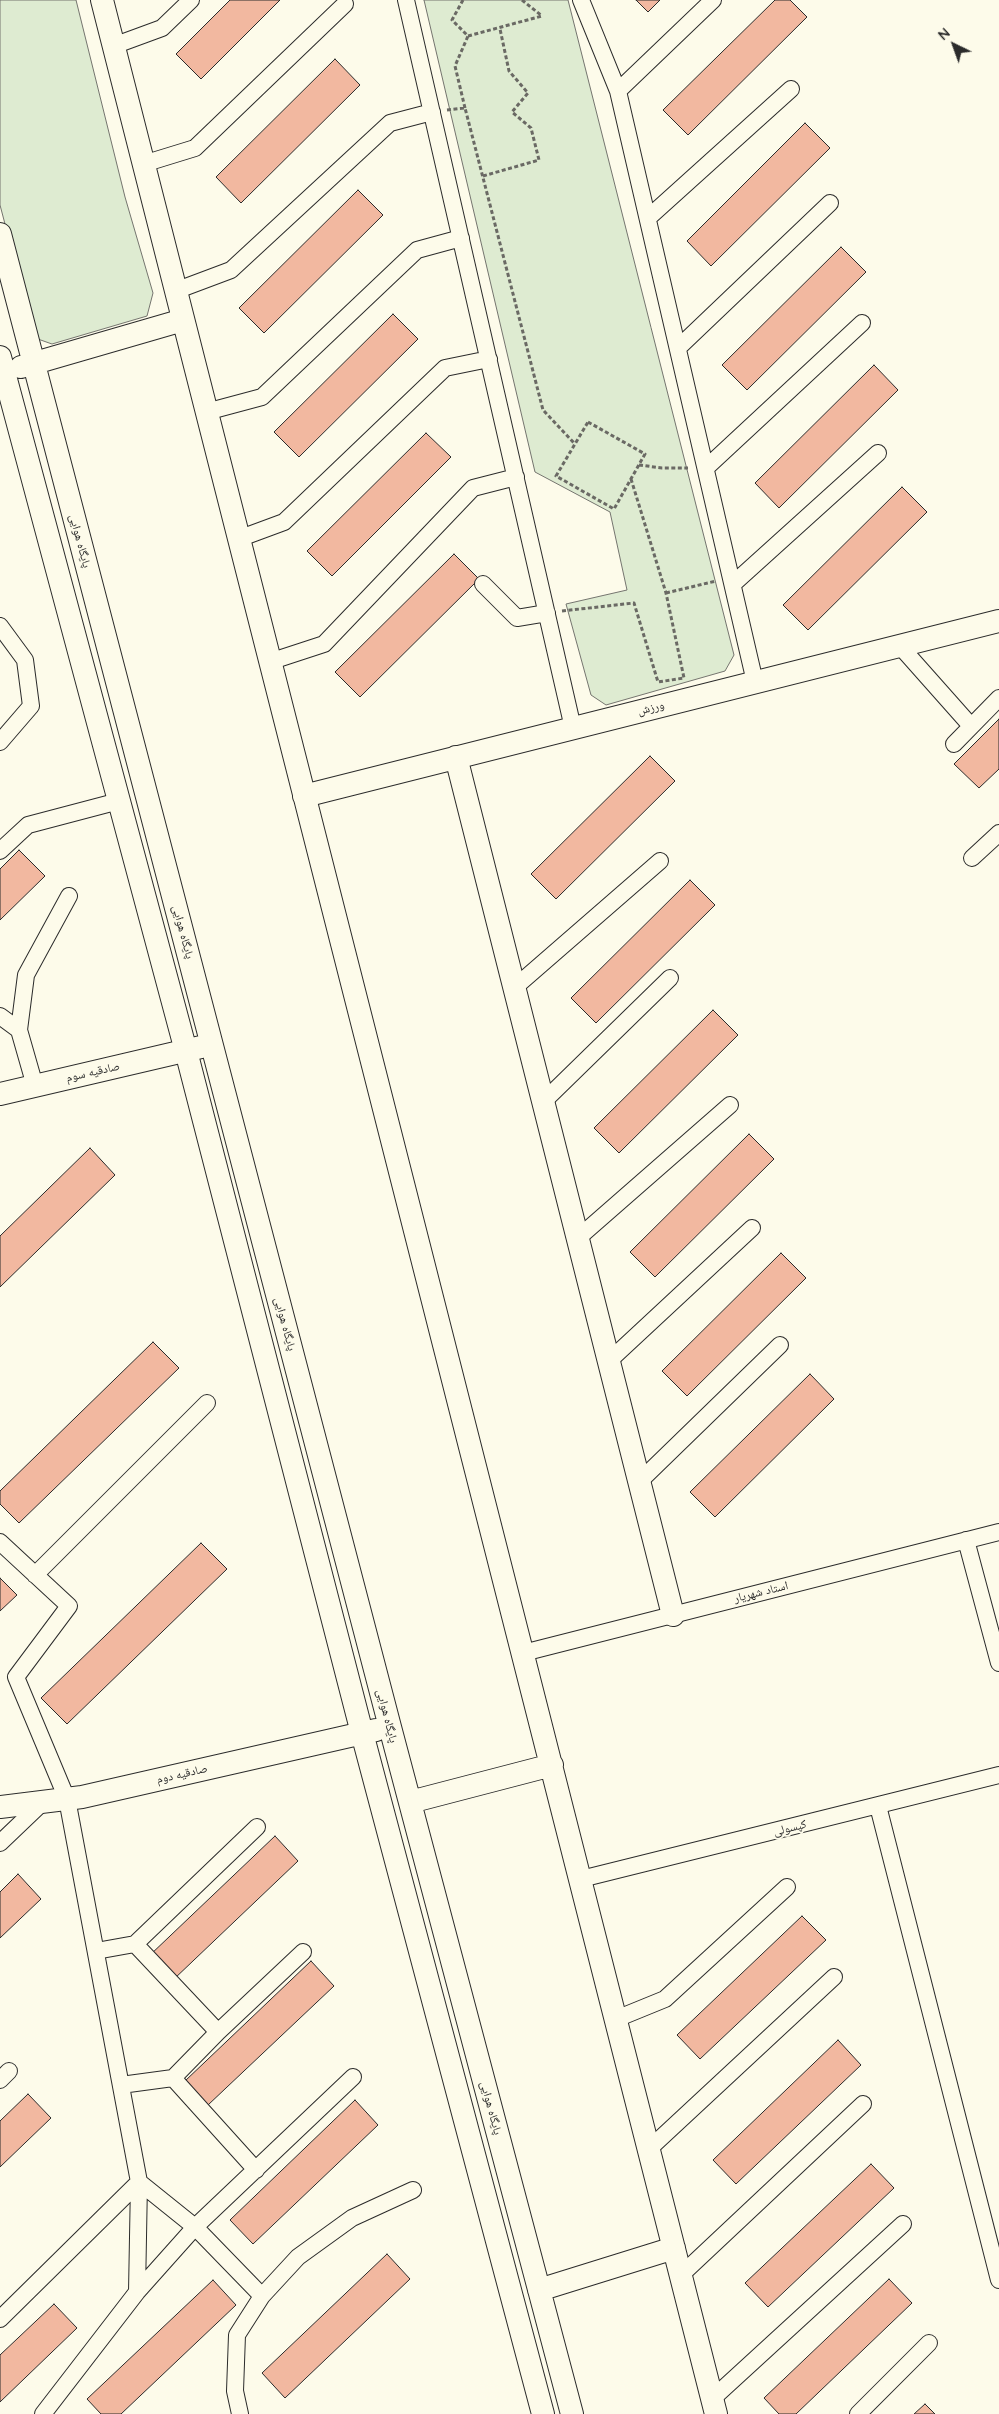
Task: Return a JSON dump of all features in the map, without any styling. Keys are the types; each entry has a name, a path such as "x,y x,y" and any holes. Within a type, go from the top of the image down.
{"street":[{"path":"102,0 714,2407"},
{"path":"113,46 162,28 191,0"},
{"path":"406,0 573,728"},
{"path":"581,0 618,91 755,682"},
{"path":"618,91 713,0"},
{"path":"143,164 195,148 345,4"},
{"path":"648,218 791,89"},
{"path":"176,291 232,270 390,123 432,112"},
{"path":"678,348 830,203"},
{"name":"پایگاه هوایی","path":"0,234 539,2290 568,2413"},
{"path":"206,412 262,397 417,250 461,238"},
{"path":"183,320 34,364 1,366 186,1051 362,1733 543,2414"},
{"path":"706,468 862,323"},
{"path":"238,539 284,522 446,368 488,359"},
{"path":"732,581 878,453"},
{"path":"270,662 324,644 473,488 516,477"},
{"path":"483,584 517,618 547,612"},
{"name":"ورزش","path":"304,796 999,621"},
{"path":"0,626 25,660 31,706 0,742"},
{"path":"900,646 972,726"},
{"path":"954,744 999,698"},
{"path":"456,757 673,1615"},
{"path":"0,851 28,825 119,801"},
{"path":"972,858 999,833"},
{"path":"514,988 660,861"},
{"path":"35,1086 19,1030 26,975 69,896"},
{"path":"543,1102 670,978"},
{"path":"0,1016 19,1030"},
{"name":"صادقیه سوم","path":"0,1094 213,1045"},
{"path":"578,1238 730,1105"},
{"path":"609,1361 752,1228"},
{"path":"639,1482 780,1345"},
{"path":"35,1575 207,1403"},
{"name":"استاد شهریار","path":"523,1653 999,1532"},
{"path":"966,1540 999,1663"},
{"path":"0,1542 69,1606 16,1676 67,1798 139,2182 137,2292"},
{"name":"صادقیه دوم","path":"0,1807 67,1798 390,1727"},
{"path":"410,1802 552,1765"},
{"name":"کپسولی","path":"581,1879 999,1775"},
{"path":"0,1843 44,1801"},
{"path":"878,1806 999,2280"},
{"path":"96,1950 135,1944 257,1827"},
{"path":"616,2019 665,1999 787,1887"},
{"path":"135,1944 218,2032"},
{"path":"120,2084 173,2078 302,1952"},
{"path":"649,2150 834,1977"},
{"path":"43,2414 137,2292 195,2227 353,2077"},
{"path":"173,2078 256,2170"},
{"path":"681,2275 863,2104"},
{"path":"139,2182 195,2227 262,2296"},
{"path":"0,2319 139,2182"},
{"path":"240,2414 235,2391 237,2335 262,2296 298,2257 352,2218 413,2190"},
{"path":"714,2407 903,2224"},
{"path":"539,2290 674,2248"},
{"path":"858,2414 929,2343"}],"path":[{"path":"463,0 452,20 468,36"},
{"path":"468,36 500,29 542,16 522,0"},
{"path":"483,176 539,160 531,128 512,112 528,93 509,71 500,29"},
{"path":"468,36 455,66 543,410 575,444"},
{"path":"432,112 465,108"},
{"path":"588,422 645,454 639,465 614,509 556,476 588,422"},
{"path":"639,465 662,468 706,468"},
{"path":"547,612 634,603 658,682 684,678 666,593 631,479"},
{"path":"666,593 732,581"}],"green space":[{"path":"0,0 76,0 125,197 153,293 147,316 52,344 35,338 0,205"},
{"path":"424,0 568,0 734,655 725,671 606,705 591,695 566,604 627,590 610,512 535,472"}],"building":[{"path":"230,0 280,0 201,79 176,54"},
{"path":"636,0 660,0 648,12"},
{"path":"775,0 790,0 807,17 688,135 663,110"},
{"path":"335,59 360,85 241,203 216,177"},
{"path":"805,123 830,148 711,266 687,241"},
{"path":"358,190 383,215 264,333 239,308"},
{"path":"841,247 866,272 747,390 722,365"},
{"path":"393,314 418,339 299,457 274,432"},
{"path":"874,365 898,390 779,508 755,483"},
{"path":"426,433 451,457 332,576 307,551"},
{"path":"902,487 927,512 808,630 783,605"},
{"path":"454,554 479,579 360,697 335,672"},
{"path":"999,719 999,769 979,788 954,764"},
{"path":"650,756 675,781 556,899 531,874"},
{"path":"19,850 45,876 0,920 0,869"},
{"path":"690,880 715,905 596,1023 571,998"},
{"path":"713,1010 738,1035 619,1153 594,1128"},
{"path":"749,1134 774,1159 655,1277 630,1252"},
{"path":"90,1148 115,1175 0,1287 0,1236"},
{"path":"781,1253 806,1278 687,1396 662,1371"},
{"path":"153,1342 179,1368 19,1523 0,1504 0,1491"},
{"path":"810,1374 834,1399 715,1517 690,1492"},
{"path":"201,1543 227,1569 67,1724 41,1698"},
{"path":"0,1578 17,1595 0,1611"},
{"path":"275,1836 298,1861 173,1980 149,1956"},
{"path":"18,1874 41,1899 0,1938 0,1892"},
{"path":"802,1916 826,1940 700,2059 677,2035"},
{"path":"311,1961 334,1986 208,2105 185,2081"},
{"path":"838,2040 861,2065 736,2184 713,2160"},
{"path":"28,2094 51,2118 0,2167 0,2121"},
{"path":"355,2100 378,2125 253,2244 230,2220"},
{"path":"871,2164 894,2188 768,2307 745,2283"},
{"path":"387,2254 410,2279 285,2398 262,2373"},
{"path":"889,2279 912,2303 796,2414 779,2414 764,2398"},
{"path":"213,2280 236,2305 121,2414 101,2414 87,2399"},
{"path":"54,2304 77,2328 0,2402 0,2355"},
{"path":"925,2404 935,2414 914,2414"}]}
